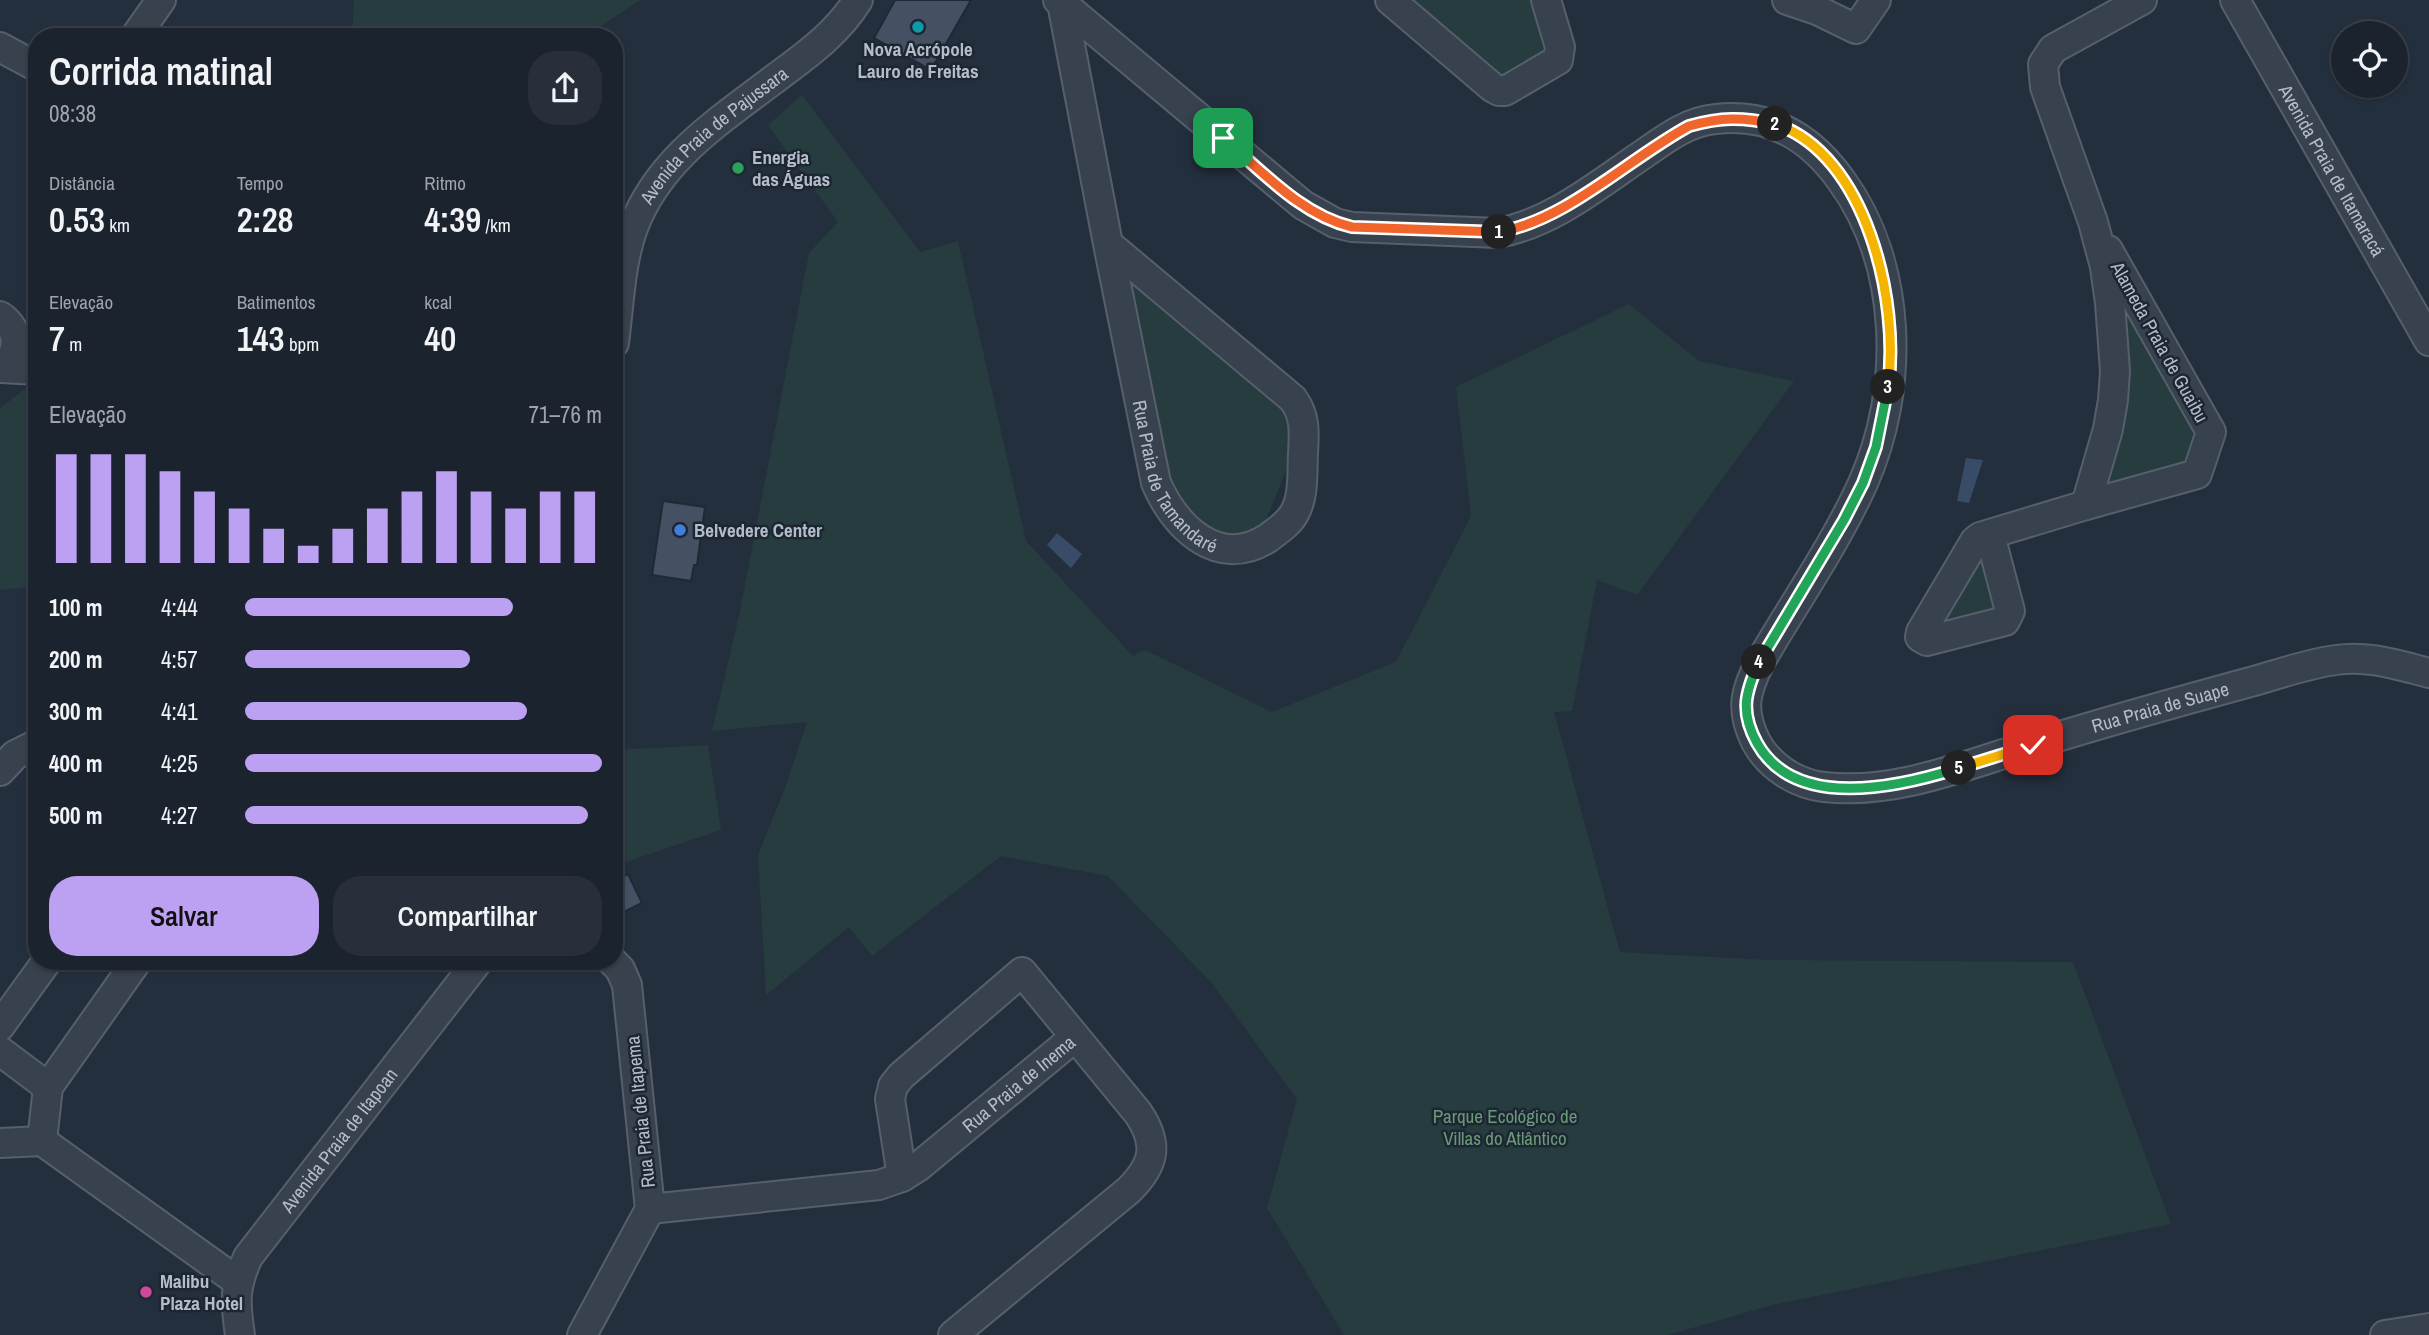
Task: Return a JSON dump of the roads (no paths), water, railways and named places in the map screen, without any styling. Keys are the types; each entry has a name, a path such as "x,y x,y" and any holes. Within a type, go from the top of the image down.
{"street":[{"path":"141,28 161,0"},
{"name":"Avenida Praia de Pajussara","path":"623,274 632,230 646,199 666,169 696,139 816,47 839,26 858,0"},
{"path":"1390,0 1492,87 1505,91 1558,60 1560,47 1546,0"},
{"path":"1787,0 1817,10 1856,29 1876,0"},
{"name":"Alameda Praia de Guaibu","path":"2086,505 2108,429 2115,371 2105,267 2093,222 2045,87 2043,64 2053,49 2142,0"},
{"name":"Avenida Praia de Itamaracá","path":"2235,0 2429,341"},
{"name":"Rua Praia de Tamandaré","path":"1060,2 1108,244 1156,483 1162,496 1203,542 1217,548 1232,549 1260,543 1290,520 1300,498 1304,425 1301,410 1293,398 1108,244"},
{"name":"Rua Praia de Suape","path":"1060,2 1303,205 1335,223 1352,227 1498,233 1519,229 1579,197 1666,138 1689,126 1714,118 1747,118 1778,125 1805,140 1827,160 1851,193 1871,235 1885,280 1891,320 1892,362 1876,447 1863,483 1750,682 1745,704 1748,725 1773,764 1797,780 1822,787 1854,788 1931,777 2167,706 2334,660 2378,660 2429,673"},
{"path":"0,47 28,62"},
{"name":"Alameda Praia de Guaibu","path":"1990,535 2197,474 2211,432 2093,222"},
{"path":"2,317 28,330"},
{"path":"1,368 9,362 17,344 16,334 2,317"},
{"path":"1,368 28,370"},
{"path":"0,771 15,755 28,748"},
{"path":"0,1026 40,970"},
{"path":"42,1141 48,1087 131,970"},
{"name":"Avenida Praia de Itapoan","path":"240,1335 236,1302 237,1281 248,1257 462,970"},
{"name":"Rua Praia de Itapema","path":"582,1335 650,1209 627,985 620,970"},
{"path":"902,1177 890,1099 893,1086 901,1076 1022,972 1076,1037"},
{"name":"Rua Praia de Inema","path":"650,1209 879,1185 902,1177 918,1167 1076,1037 1147,1126 1152,1140 1148,1165 1140,1179 1129,1190 953,1335"},
{"path":"0,1051 48,1087"},
{"path":"0,1143 42,1141 237,1281"},
{"path":"2385,1335 2429,1328"}],"water":[{"path":"1966,458 1983,460 1969,503 1957,501"},
{"path":"1057,533 1082,554 1071,568 1047,545"}],"place":[{"name":"Nova Acrópole Lauro de Freitas","path":"918,27"},
{"name":"Energia das Águas","path":"738,168"},
{"name":"Belvedere Center","path":"680,530"},
{"name":"Malibu Plaza Hotel","path":"146,1292"}],"park label":[{"name":"Parque Ecológico de Villas do Atlântico","path":"1505,1127"}]}
